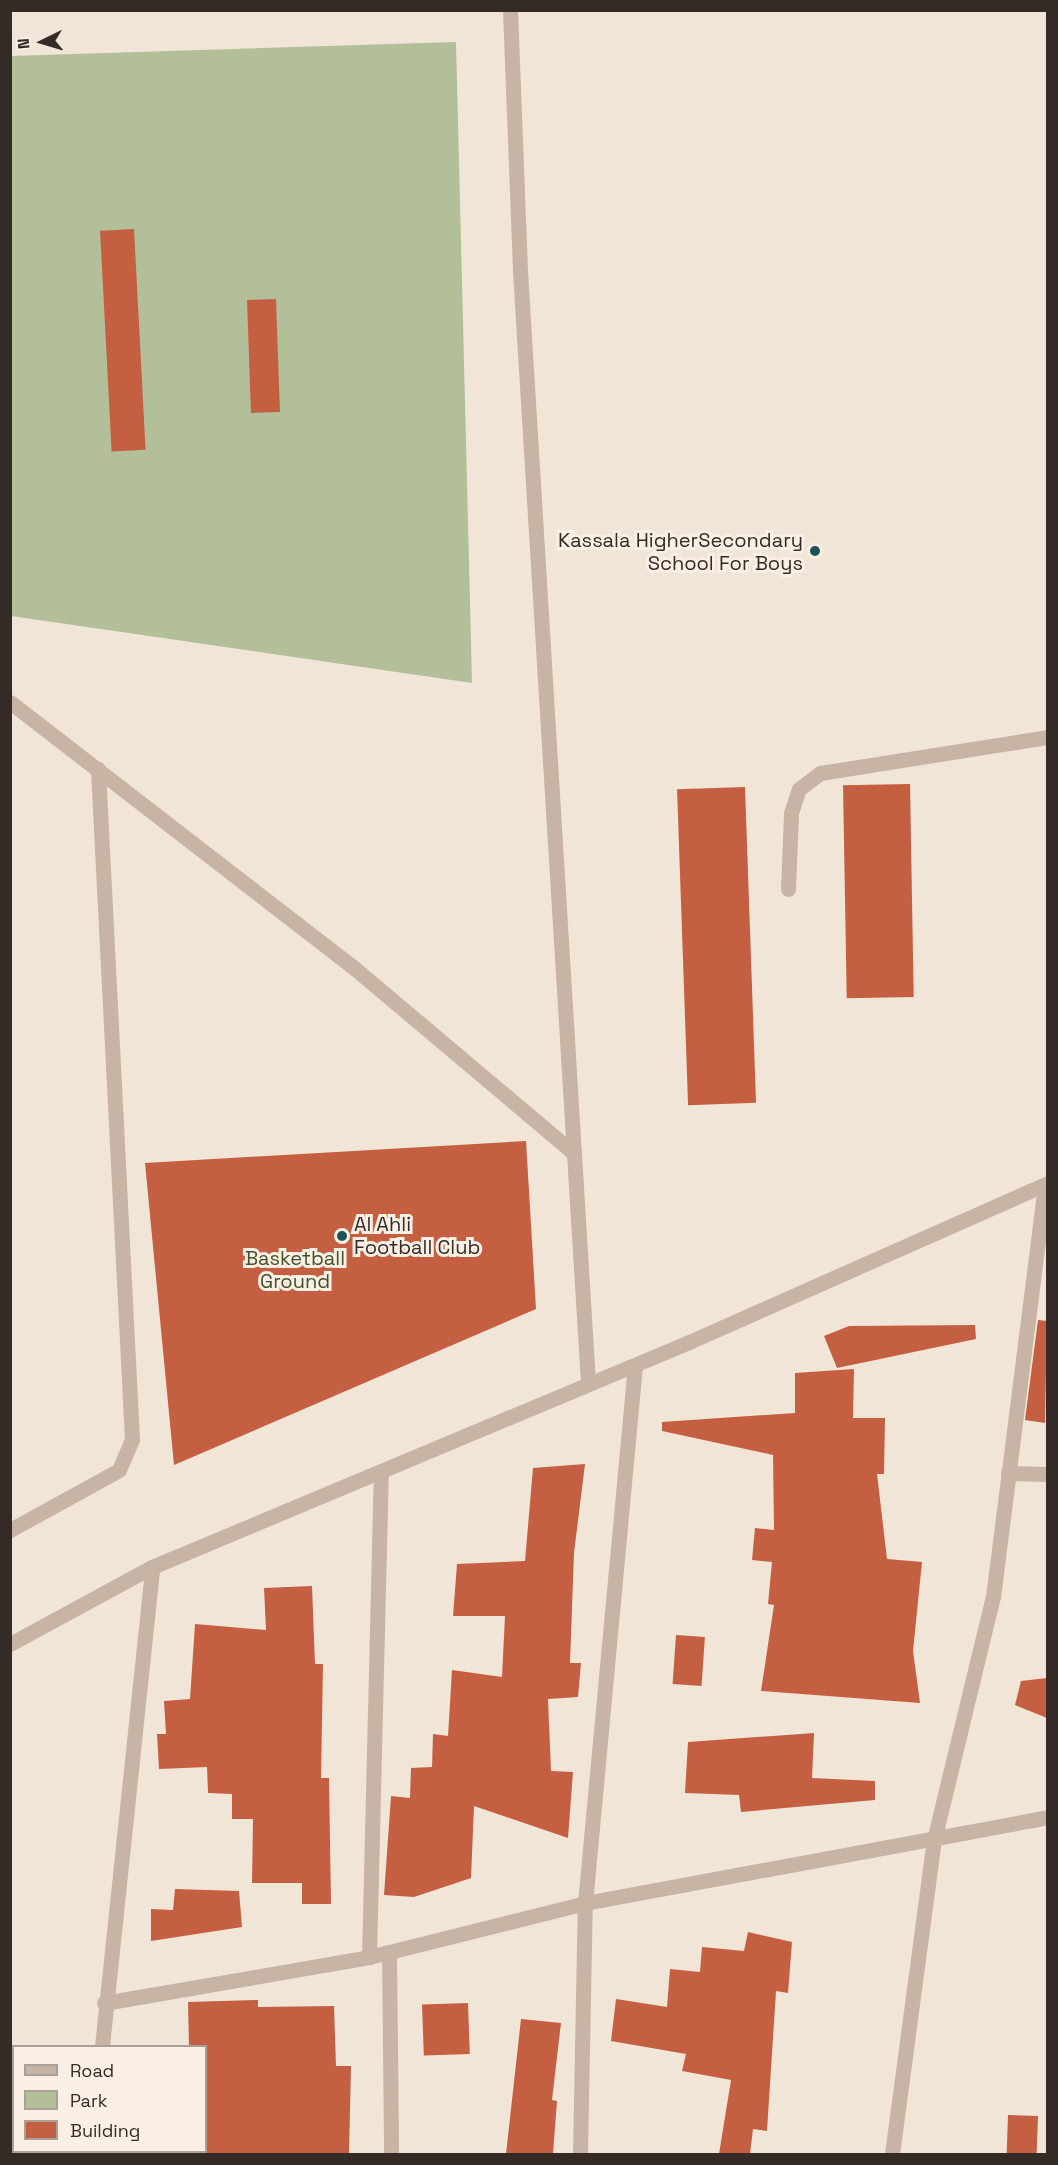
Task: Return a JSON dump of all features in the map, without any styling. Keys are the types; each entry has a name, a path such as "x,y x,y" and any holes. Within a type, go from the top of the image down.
{"street":[{"path":"510,10 520,271 588,1384"},
{"path":"10,702 353,967 574,1153"},
{"path":"788,889 791,813 800,789 820,773 1047,737"},
{"path":"10,1530 119,1470 132,1439 98,769"},
{"path":"10,1644 152,1567 635,1365 1046,1184"},
{"path":"892,2154 934,1840 993,1597 1046,1184"},
{"path":"580,2154 585,1903 635,1365"},
{"path":"369,1957 381,1471"},
{"path":"1008,1473 1047,1474"},
{"path":"102,2045 104,2003 152,1567"},
{"path":"104,2003 369,1957 585,1903 934,1840 1047,1817"},
{"path":"389,1952 391,2154"}],"green space":[{"path":"456,42 472,683 11,616 11,56"}],"building":[{"path":"134,229 146,450 112,451 100,231"},
{"path":"276,299 280,412 251,413 247,300"},
{"path":"910,784 914,997 847,998 843,785"},
{"path":"745,787 756,1103 688,1105 677,789"},
{"name":"Al Ahli Football Club","path":"526,1141 536,1309 174,1465 145,1163"},
{"path":"1038,1320 1047,1321 1045,1423 1025,1420"},
{"path":"975,1325 976,1339 837,1368 824,1336 849,1326"},
{"path":"854,1369 853,1418 885,1418 884,1474 877,1474 887,1559 922,1562 913,1651 920,1703 761,1691 774,1605 768,1604 772,1562 752,1560 755,1528 774,1530 773,1455 662,1431 662,1422 795,1413 795,1373"},
{"path":"585,1464 574,1553 570,1663 581,1663 578,1697 548,1699 551,1771 573,1772 568,1838 474,1806 471,1878 414,1897 384,1895 391,1796 410,1798 411,1768 432,1767 433,1734 448,1736 452,1670 502,1677 505,1616 453,1616 457,1564 525,1561 533,1468"},
{"path":"312,1586 315,1664 323,1664 321,1778 329,1778 331,1904 302,1904 302,1883 252,1883 253,1819 232,1819 232,1794 208,1793 207,1767 159,1769 157,1734 166,1734 164,1701 190,1699 195,1624 266,1630 264,1588"},
{"path":"676,1635 705,1637 702,1686 673,1684"},
{"path":"1047,1678 1047,1718 1015,1705 1021,1681"},
{"path":"814,1733 812,1778 875,1781 875,1800 741,1812 739,1795 685,1793 688,1742"},
{"path":"175,1889 239,1891 242,1927 151,1941 151,1909 173,1910"},
{"path":"748,1932 792,1942 788,1993 776,1991 767,2131 753,2129 750,2154 719,2154 731,2080 682,2071 686,2054 611,2041 616,1999 667,2007 670,1969 700,1972 702,1947 744,1951"},
{"path":"258,2000 258,2007 334,2006 336,2066 351,2066 349,2154 206,2154 207,2045 189,2045 188,2002"},
{"path":"468,2003 470,2054 424,2056 422,2005"},
{"path":"521,2019 561,2023 552,2100 557,2101 553,2154 506,2154"},
{"path":"1008,2115 1038,2116 1037,2154 1007,2154"}],"place":[{"name":"Kassala HigherSecondary School For Boys","path":"815,551"},
{"name":"Al Ahli Football Club","path":"342,1236"}],"park label":[{"name":"Basketball Ground","path":"295,1270"}]}
